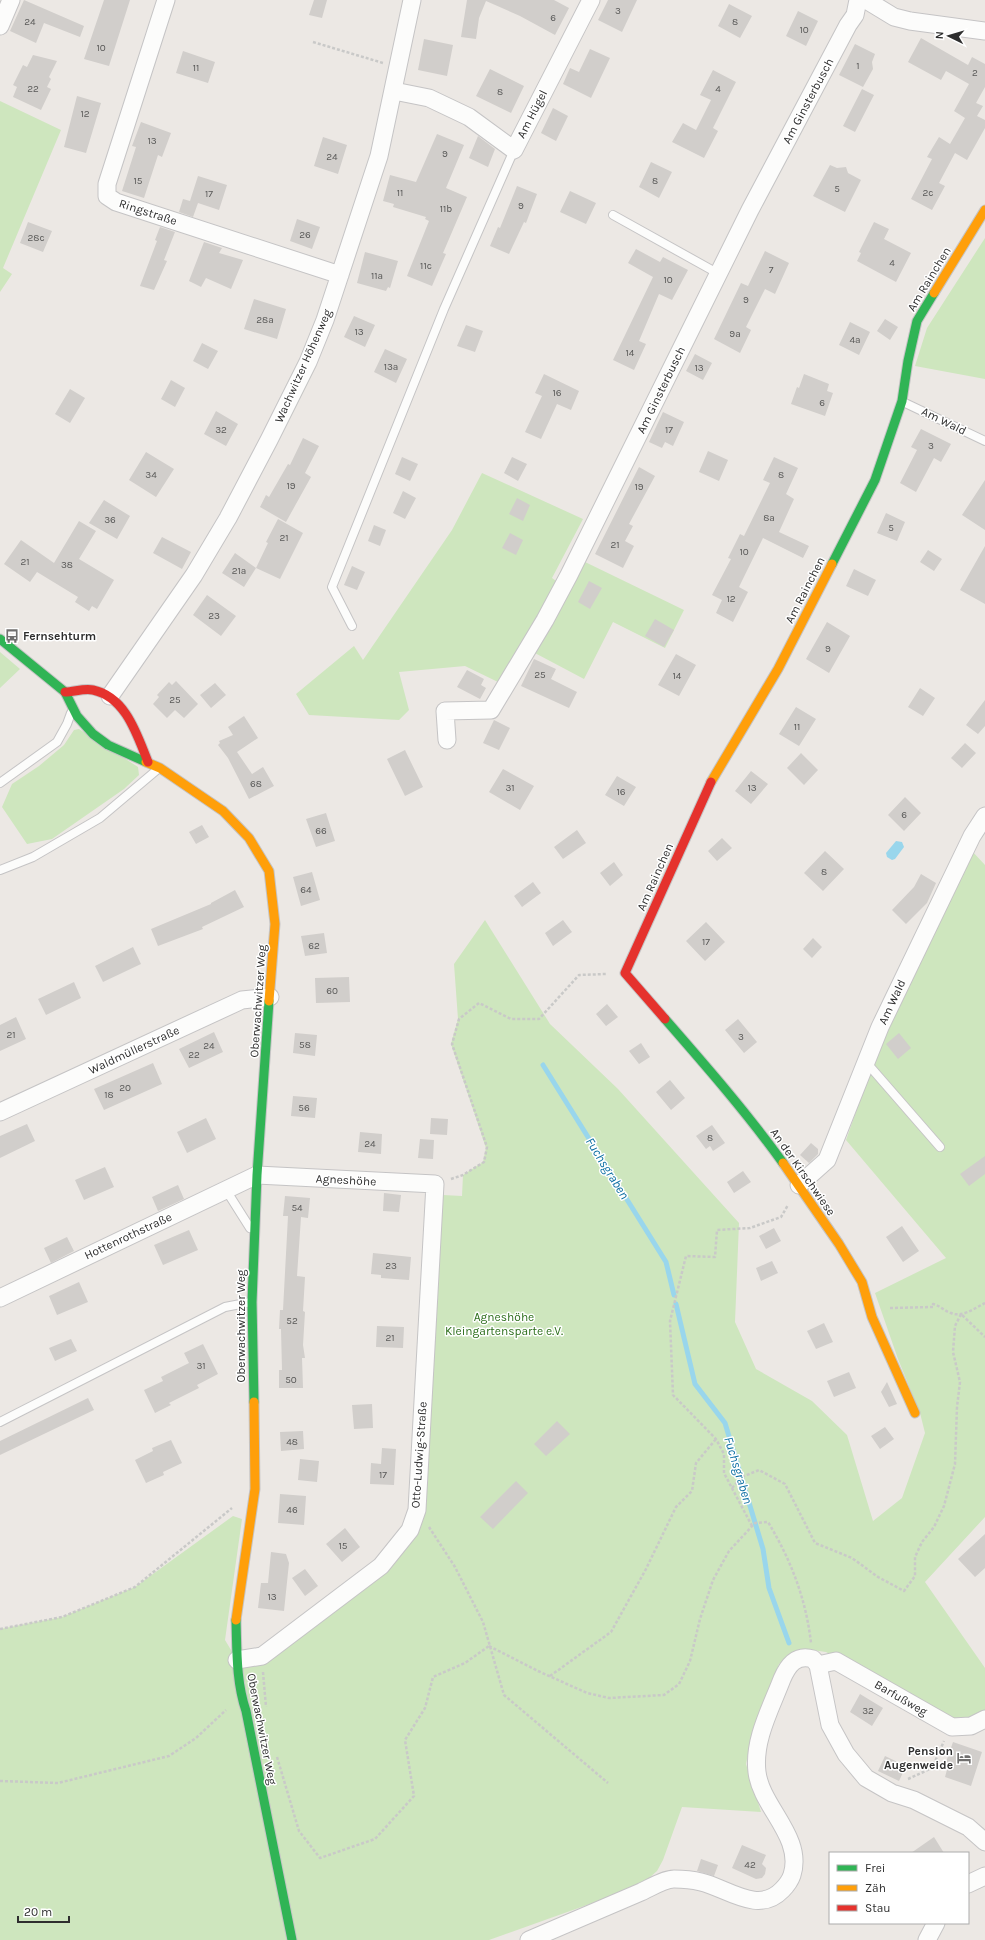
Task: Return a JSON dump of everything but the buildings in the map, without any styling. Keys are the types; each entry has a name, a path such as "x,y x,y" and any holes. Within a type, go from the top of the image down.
{"street":[{"path":"0,26 11,0"},
{"name":"Ringstraße","path":"166,0 107,184 107,196 116,202 340,274"},
{"name":"Wachwitzer Höhenweg","path":"110,696 194,575 228,518 270,440 308,362 325,320 379,156 394,91 412,0"},
{"name":"Am Hügel","path":"394,91 429,98 469,117 514,150 591,0"},
{"name":"Am Ginsterbusch","path":"447,740 445,711 491,710 545,620 757,197 848,25 855,15 858,0"},
{"path":"866,0 894,17 910,22 985,31"},
{"name":"Am Rainchen","path":"625,973 712,778 778,669 875,480 902,401 908,360 917,321 985,210"},
{"path":"0,639 65,692 92,690 110,696 127,715 148,762"},
{"name":"Oberwachwitzer Weg","path":"65,692 72,708 93,734 108,745 160,768 223,811 249,838 269,871 275,924 256,1175 252,1302 255,1489 236,1615 237,1660 241,1696 246,1711 292,1940"},
{"name":"Am Wald","path":"799,1185 827,1160 880,1027 972,836 985,816"},
{"name":"An der Kirschwiese","path":"625,973 714,1074 764,1137 839,1244 862,1282 872,1317 914,1413"},
{"name":"Waldmüllerstraße","path":"0,1112 242,1000 270,997"},
{"name":"Agneshöhe","path":"256,1175 436,1184"},
{"name":"Hottenrothstraße","path":"0,1298 256,1175"},
{"name":"Otto-Ludwig-Straße","path":"237,1660 262,1656 381,1566 410,1530 417,1510 436,1184"},
{"name":"Barfußweg","path":"529,1940 672,1879 701,1882 743,1899 763,1901 777,1896 788,1884 792,1875 792,1847 779,1818 765,1796 757,1773 756,1753 761,1734 787,1667 800,1658 816,1662 836,1661 952,1727 971,1726 985,1719"},
{"path":"816,1662 830,1725 846,1754 866,1778 892,1793 914,1800 968,1827 985,1842"},
{"path":"969,1884 985,1876"},
{"path":"927,1940 935,1924"}],"lane":[{"path":"352,626 332,586 444,309 514,150"},
{"path":"613,215 719,274"},
{"name":"Am Wald","path":"902,401 985,441"},
{"path":"0,783 57,742 67,724 72,708"},
{"path":"0,870 33,857 100,818 160,768"},
{"path":"866,1062 940,1147"},
{"path":"226,1190 254,1236"},
{"path":"0,1422 225,1307 252,1302"}],"path":[{"path":"313,42 398,68"},
{"path":"436,1184 462,1175 484,1162 487,1146 452,1044 459,1019 479,1003 511,1019 539,1019 579,975 625,973"},
{"path":"752,1526 724,1473 724,1454 716,1439 673,1394 670,1322 686,1256 715,1257 717,1230 750,1228 781,1217 799,1185"},
{"path":"883,1308 933,1307 934,1304 940,1305 951,1314 960,1314 985,1303"},
{"path":"732,1488 742,1477 759,1470 785,1484 815,1543 852,1558 878,1577 904,1591 915,1576 915,1557 922,1542 934,1527 944,1506 956,1464 957,1407 960,1382 953,1352 955,1326 960,1314"},
{"path":"960,1314 985,1337"},
{"path":"550,1676 611,1632 646,1569 676,1507 692,1491 696,1463 716,1439"},
{"path":"0,1629 62,1618 135,1587 255,1489"},
{"path":"417,1510 455,1567 483,1622 504,1695 608,1783"},
{"path":"489,1646 587,1693 609,1698 664,1695 680,1684 690,1661 700,1619 713,1580 729,1550 752,1526 755,1524 768,1522 777,1537 800,1587 808,1618 816,1662"},
{"path":"275,1751 299,1831 320,1858 375,1839 414,1796 405,1740 425,1708 433,1677 465,1663 489,1646"},
{"path":"262,1656 267,1714"},
{"path":"0,1781 58,1783 169,1756 196,1738 241,1696"},
{"path":"892,1793 899,1783 932,1768 946,1736"}],"green space":[{"path":"0,101 61,130 3,268 12,274 0,292"},
{"path":"985,238 985,379 915,366 927,328"},
{"path":"482,473 583,519 552,578 559,583 500,683 465,666 399,672 409,710 399,720 309,715 296,694 354,646 363,660 452,530"},
{"path":"583,561 684,610 665,648 613,622 584,679 533,652"},
{"path":"0,652 20,669 0,688"},
{"path":"79,729 138,767 139,775 124,789 52,839 27,844 2,807 12,784 39,766 64,745 74,730"},
{"name":"Agneshöhe Kleingartensparte e.V.","path":"971,850 985,865 985,1517 925,1582 985,1668 985,1710 977,1716 951,1721 826,1652 805,1649 791,1655 779,1664 751,1739 746,1764 761,1812 682,1807 663,1860 657,1871 640,1886 489,1940 0,1940 0,1629 62,1617 135,1587 233,1516 242,1519 225,1640 237,1660 258,1664 413,1533 434,1329 443,1195 462,1196 463,1175 483,1162 486,1148 451,1044 458,1019 454,964 485,920 550,1024 618,1089 739,1223 735,1322 756,1369 812,1401 847,1435 873,1521 902,1498 925,1433 920,1413 898,1359 875,1293 946,1258 846,1140 869,1075 893,1016"}],"water":[{"path":"896,841 902,842 904,847 895,859 892,860 887,857 886,853"}],"waterway":[{"name":"Fuchsgraben","path":"543,1065 666,1262 674,1295"},
{"name":"Fuchsgraben","path":"676,1304 695,1384 725,1423 763,1549 769,1588 789,1643"}],"traffic: fast":[{"path":"832,564 875,480 902,401 908,361 917,321 934,293"},
{"path":"0,639 65,692 77,716 93,734 108,745 146,762"},
{"path":"254,1402 252,1302 257,1175 269,1001"},
{"path":"665,1019 741,1108 783,1163"},
{"path":"236,1620 240,1689 246,1711 292,1940"}],"traffic: slow":[{"path":"934,293 985,210"},
{"path":"711,782 778,669 832,564"},
{"path":"146,762 160,768 223,811 249,838 269,871 275,924 269,1001"},
{"path":"783,1163 839,1244 862,1282 872,1317 915,1413"},
{"path":"236,1620 255,1489 254,1402"}],"traffic: jam":[{"path":"65,692 86,689 93,690 114,700 129,718 148,762"},
{"path":"665,1019 625,973 711,782"}],"place":[{"name":"Fernsehturm","path":"12,636"},
{"name":"Pension Augenweide","path":"964,1758"}]}
